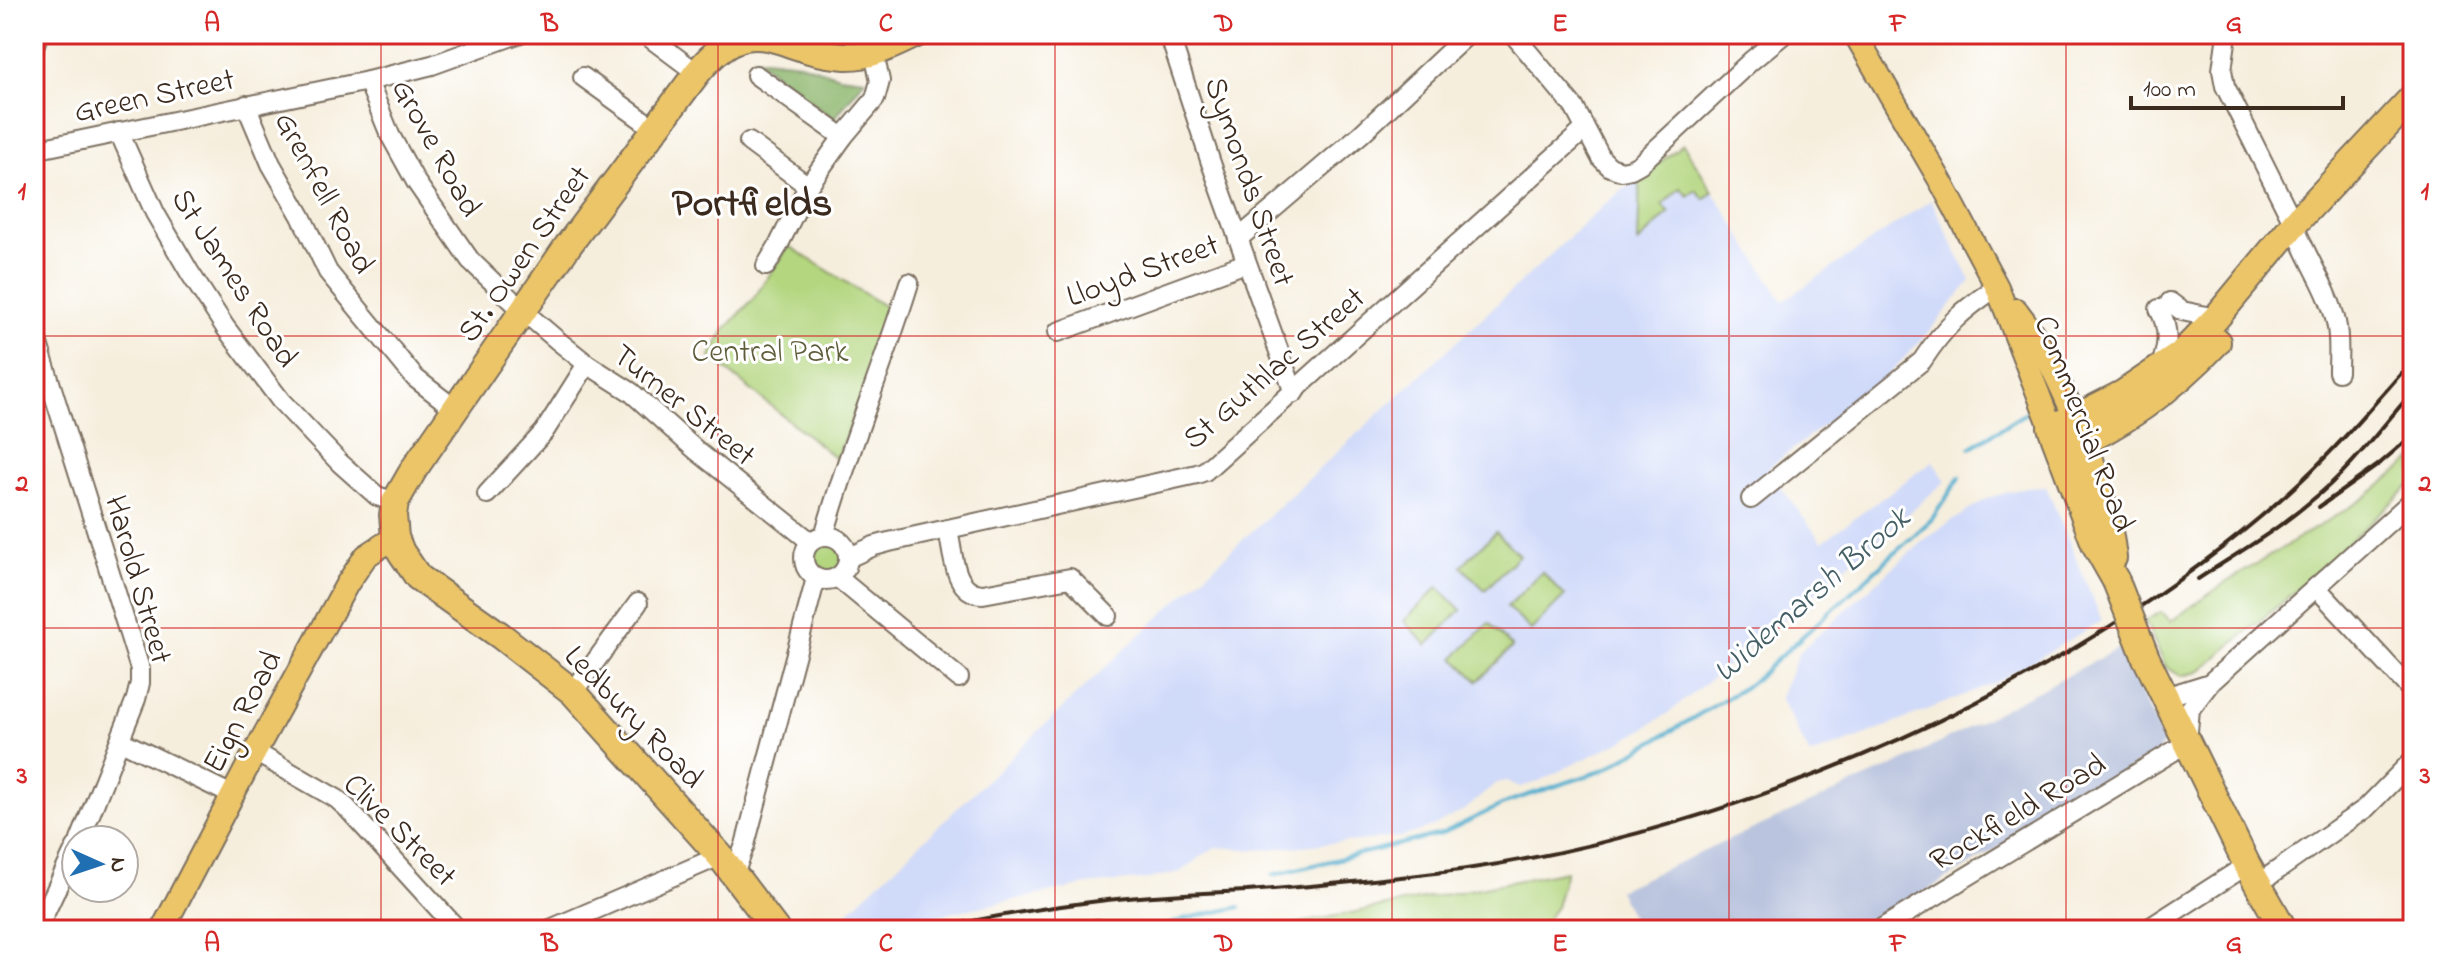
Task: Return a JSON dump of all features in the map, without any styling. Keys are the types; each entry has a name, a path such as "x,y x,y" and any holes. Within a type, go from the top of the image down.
{"highway":[{"path":"746,35 773,37 830,54 859,56 874,53 916,34"},
{"name":"St. Owen Street","path":"395,502 567,247 697,73 718,50 746,35"},
{"path":"2068,435 2180,355 2296,232 2413,97"},
{"path":"2068,435 2163,392 2189,372 2226,331 2296,232 2413,120"},
{"name":"Commercial Road","path":"2068,435 2095,544 2116,581 2146,658 2187,743 2284,930"},
{"path":"395,502 395,537"},
{"name":"Ledbury Road","path":"395,537 418,577 573,692 727,865 776,930"}],"main road":[{"name":"Commercial Road","path":"1855,34 1947,193 1997,287 2068,435"},
{"name":"Eign Road","path":"162,930 255,752 358,566 366,556 395,537"}],"street":[{"path":"34,48 38,34"},
{"name":"Green Street","path":"34,150 368,81 432,65 518,34"},
{"path":"645,34 697,73"},
{"name":"Symonds Street","path":"1169,34 1246,263 1294,393"},
{"path":"1238,239 1361,134 1468,34"},
{"path":"1513,34 1574,107 1601,158 1610,167 1622,171 1640,164 1784,34"},
{"path":"2227,34 2222,70 2225,86 2335,320 2339,339 2338,372"},
{"path":"766,266 808,186 879,92 874,53"},
{"path":"756,75 843,137"},
{"path":"583,77 655,129"},
{"name":"Grove Road","path":"368,81 390,135 432,206 470,260 523,311"},
{"name":"Grenfell Road","path":"246,105 271,164 328,272 415,378 455,409"},
{"name":"St Guthlac Street","path":"848,558 874,546 1197,474 1212,466 1585,129"},
{"name":"St James Road","path":"119,132 155,213 225,327 281,401 340,463 377,496 395,502"},
{"path":"749,142 808,186"},
{"name":"Lloyd Street","path":"1058,332 1246,263"},
{"path":"817,539 838,540 848,558 845,569 830,580 816,578 806,568 806,547 817,539 909,283"},
{"path":"1751,499 1922,361 1941,332 1965,308 1997,287"},
{"path":"2160,368 2167,350 2164,306 2216,318"},
{"name":"Turner Street","path":"523,311 587,364 631,392 697,451 817,539"},
{"name":"Harold Street","path":"34,331 140,669 138,691 121,741 87,824"},
{"path":"487,494 544,432 587,364"},
{"path":"2187,743 2190,709 2210,683 2413,500"},
{"path":"948,529 958,575 967,590 974,594 1070,578 1108,616"},
{"path":"837,577 959,678"},
{"path":"548,930 727,865 745,845 816,578"},
{"path":"2316,587 2413,692"},
{"path":"573,692 638,603"},
{"path":"2165,697 2210,683"},
{"path":"121,741 232,795"},
{"name":"Rockfield Road","path":"1879,930 2187,743"},
{"name":"Clive Street","path":"255,752 337,799 458,930"},
{"path":"2146,930 2253,874 2366,808 2413,760"},
{"path":"37,930 60,881"}],"shaded area":[{"path":"1683,144 1783,301 1931,200 1971,281 1886,377 1767,469 1822,542 1933,461 1946,481 1670,712 1636,734 1535,783 1520,787 1507,781 1497,783 1466,809 1432,827 1401,837 1256,850 1215,847 1180,872 1149,879 1087,885 867,930 829,930 1128,646 1605,204"},
{"path":"2046,486 2102,621 1998,681 1810,755 1780,697 1799,652 1927,537 1988,498 2027,487"},
{"path":"2119,648 2164,742 2158,752 1861,930 1638,930 1618,890 1911,758"}],"green space":[{"path":"755,58 800,63 839,76 865,79 834,119"},
{"path":"1683,144 1713,191 1704,199 1696,190 1688,196 1680,188 1662,205 1669,213 1638,243 1640,178"},
{"name":"Central Park","path":"789,246 893,312 837,459 710,357 724,331 754,298"},
{"path":"2413,459 2413,483 2291,595 2199,672 2181,676 2166,667 2145,621 2161,612 2171,621 2225,583 2365,498"},
{"path":"1496,532 1519,555 1485,590 1461,566"},
{"path":"831,537 844,549 845,567 832,579 823,579 807,570 804,560 806,547"},
{"path":"1542,572 1565,596 1531,630 1507,607"},
{"path":"1438,587 1461,610 1427,645 1404,621"},
{"path":"1489,623 1512,647 1478,681 1454,658"},
{"path":"1566,871 1556,907 1539,930 1264,930"}],"waterway":[{"name":"Widemarsh Brook","path":"1970,448 2032,409"},
{"name":"Widemarsh Brook","path":"1273,875 1441,834 1510,801 1602,771 1678,727 1750,684 1932,519 1960,477"},
{"name":"Widemarsh Brook","path":"1154,930 1183,919 1240,907"}],"railway":[{"path":"929,930 1107,900 1300,887 1460,870 1569,850 1680,821 1791,784 1901,738 2008,686 2109,627 2203,562 2289,492 2337,445 2413,360"},
{"path":"2198,579 2270,532 2325,489 2413,391"},
{"path":"2319,507 2378,465 2413,435"}],"district":[{"name":"Portfields","path":"752,201"}]}
